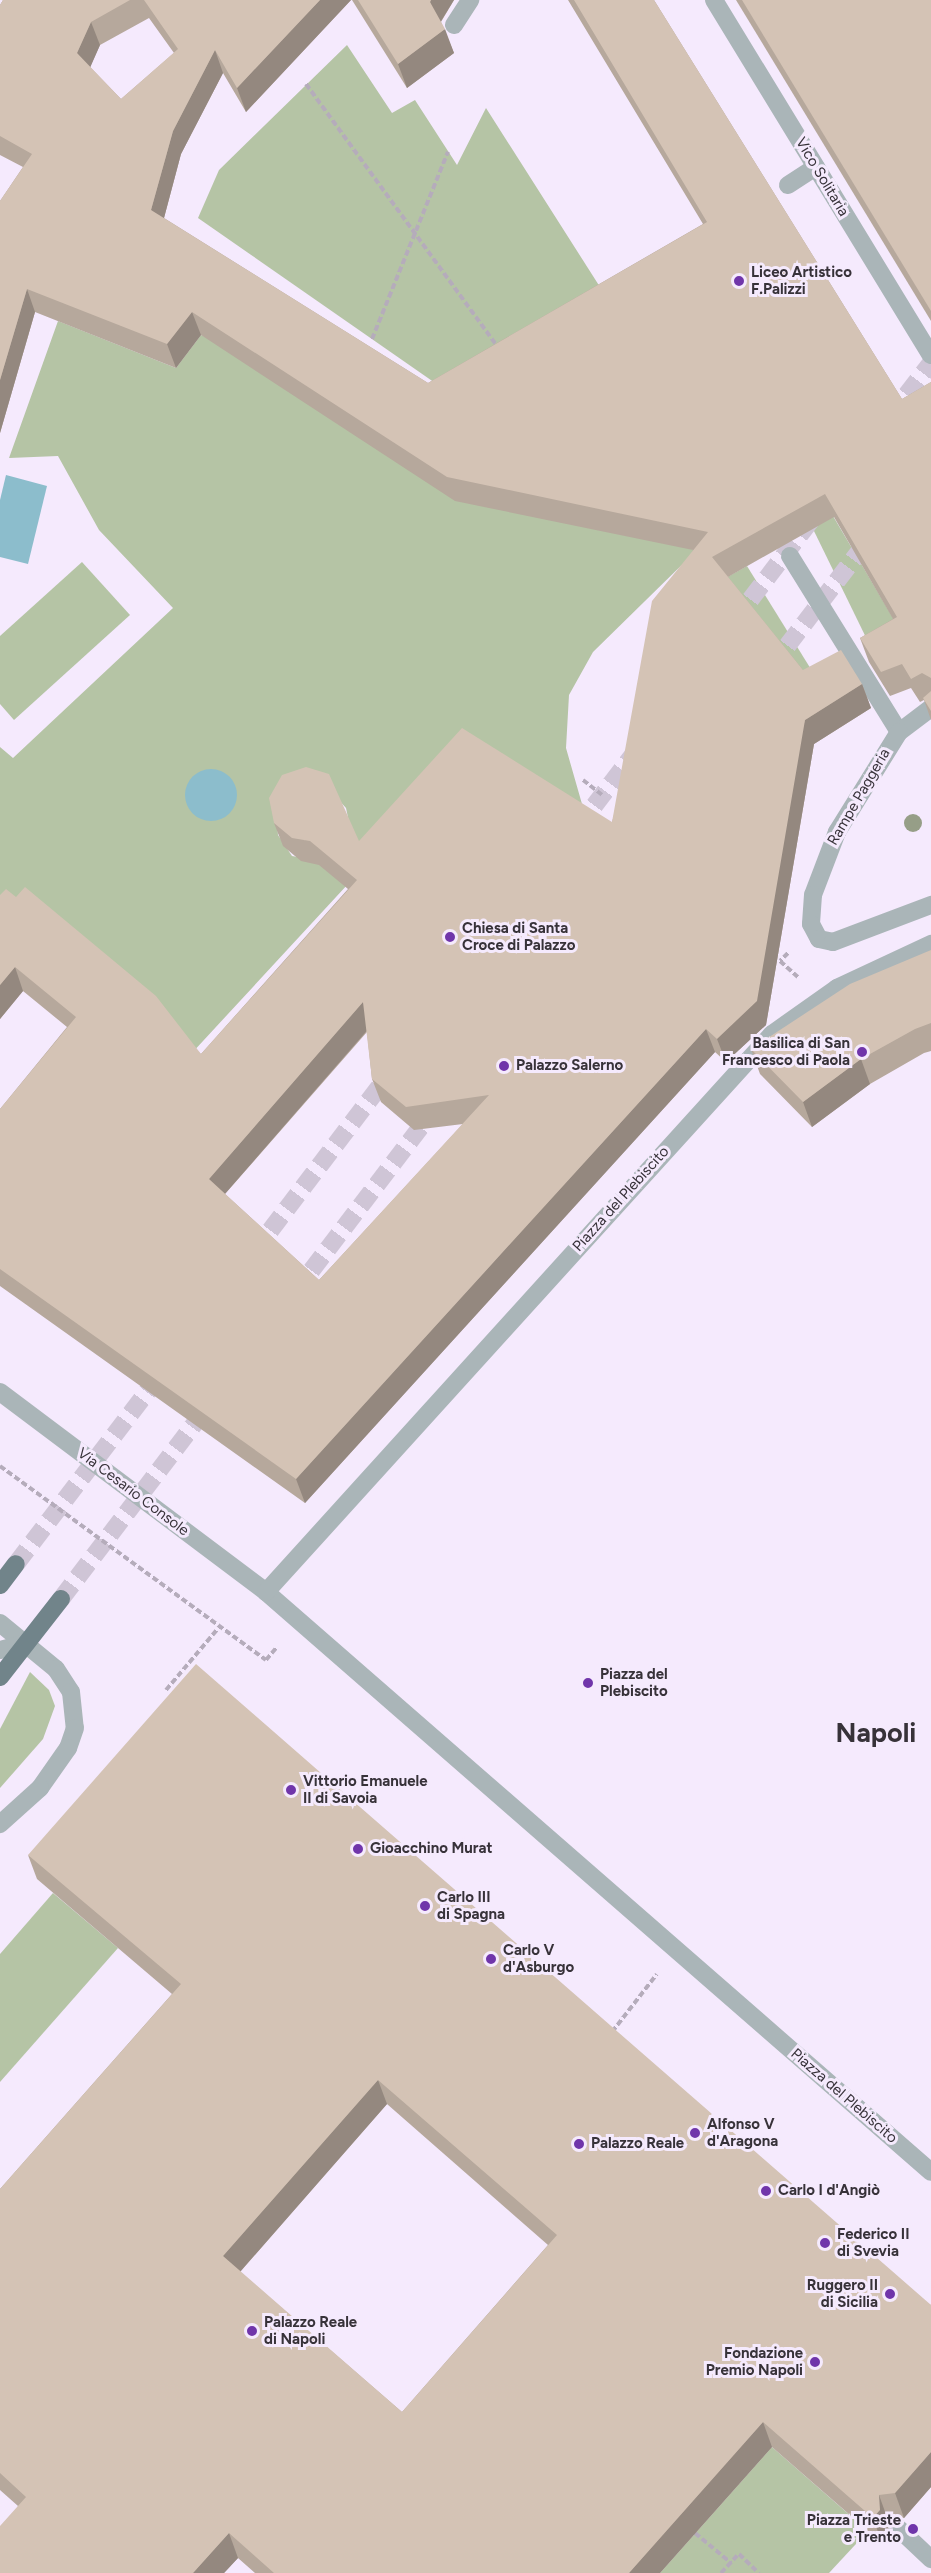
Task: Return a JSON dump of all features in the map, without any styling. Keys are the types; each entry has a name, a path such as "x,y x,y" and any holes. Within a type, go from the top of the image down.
{"main road":[{"path":"0,1585 16,1564"},
{"path":"0,1677 61,1599"}],"street":[{"path":"454,25 470,0"},
{"name":"Vico Solitaria","path":"714,0 931,355"},
{"path":"788,185 816,167"},
{"path":"790,556 899,732"},
{"name":"Rampe Paggeria","path":"931,708 913,719 899,732 837,832 813,895 811,924 819,939 833,942 931,905"},
{"name":"Piazza del Plebiscito","path":"931,944 848,982 772,1034 266,1592 931,2172"},
{"name":"Via Cesario Console","path":"0,1392 266,1592"},
{"path":"0,1623 56,1669 70,1692 75,1728 68,1748 40,1788 0,1824"},
{"path":"0,1650 26,1643"},
{"path":"897,2527 931,2559"}],"path":[{"path":"306,84 499,348"},
{"path":"372,339 448,152"},
{"path":"583,780 602,795"},
{"path":"0,1466 266,1660 299,1621"},
{"path":"166,1690 220,1626"},
{"path":"606,2040 676,1950"},
{"path":"695,2533 731,2563"},
{"path":"721,2573 739,2554 759,2573"}],"green space":[{"path":"347,45 392,113 415,100 457,165 486,108 600,287 438,385 198,218 219,170"},
{"path":"58,321 176,368 201,335 696,551 593,652 569,695 566,748 588,825 470,752 191,1054 0,927 0,747 13,758 173,608 99,530 58,456 9,458","holes":["337,798 346,808 351,832 326,862 292,856 278,835 277,822"]},
{"path":"823,499 906,640 876,658 813,529 808,511"},
{"path":"82,562 130,615 14,720 0,704 0,636"},
{"path":"747,566 822,687 803,699 722,580"},
{"path":"30,1672 49,1690 55,1706 43,1739 0,1788 0,1729"},
{"path":"53,1893 118,1948 0,2082 0,1954"},
{"path":"772,2447 868,2531 829,2573 660,2573"}],"water":[{"path":"6,475 47,486 28,564 0,557 0,500"},
{"path":"206,769 216,769 225,773 233,781 237,795 233,809 225,817 216,821 206,821 197,817 189,809 185,800 185,790 189,781 197,773"}],"building":[{"path":"3,0 130,0 91,22 77,53 121,99 178,49 144,0 320,0 237,88 215,50 173,131 151,210 428,383 707,222 574,0 654,0 902,399 931,382 931,678 922,673 911,679 902,664 881,672 860,638 897,617 825,494 712,557 803,670 841,650 862,684 805,720 757,1001 717,1039 706,1029 296,1479 0,1269 0,1109 76,1017 15,967 0,985 0,895 6,889 16,897 25,887 156,996 201,1054 357,880 310,841 292,838 274,823 269,798 282,775 306,767 329,774 359,841 462,728 612,822 652,601 708,532 447,477 192,312 167,344 27,289 0,380 0,201 32,154 0,136 0,5","holes":["363,1002 372,1079 406,1107 489,1095 319,1280 209,1179"]},
{"path":"358,0 431,0 445,29 398,64"},
{"path":"742,0 931,0 931,311"},
{"path":"931,691 931,711 923,698"},
{"path":"931,950 931,1023 915,1029 861,1059 803,1102 751,1049 850,984"},
{"name":"Palazzo Reale","path":"196,1664 931,2305 931,2452 895,2493 879,2495 880,2510 873,2518 763,2422 629,2573 274,2573 229,2533 193,2573 0,2573 0,2526 26,2497 0,2473 0,2189 181,1984 28,1855","holes":["378,2080 557,2235 402,2412 223,2256"]}],"tunnel":[{"path":"890,416 931,363"},
{"path":"734,621 812,519"},
{"path":"771,667 871,536"},
{"path":"578,827 636,751"},
{"path":"254,1252 390,1073"},
{"path":"295,1292 433,1111"},
{"path":"16,1564 163,1371"},
{"path":"61,1599 209,1405"}],"place":[{"name":"Liceo Artistico F.Palizzi","path":"739,281"},
{"name":"Chiesa di Santa Croce di Palazzo","path":"450,937"},
{"name":"Basilica di San Francesco di Paola","path":"862,1052"},
{"name":"Palazzo Salerno","path":"504,1066"},
{"name":"Piazza del Plebiscito","path":"588,1683"},
{"name":"Vittorio Emanuele II di Savoia","path":"291,1790"},
{"name":"Gioacchino Murat","path":"358,1849"},
{"name":"Carlo III di Spagna","path":"425,1906"},
{"name":"Carlo V d'Asburgo","path":"491,1959"},
{"name":"Alfonso V d'Aragona","path":"695,2133"},
{"name":"Palazzo Reale","path":"579,2144"},
{"name":"Carlo I d'Angiò","path":"766,2191"},
{"name":"Federico II di Svevia","path":"825,2243"},
{"name":"Ruggero II di Sicilia","path":"890,2294"},
{"name":"Palazzo Reale di Napoli","path":"252,2331"},
{"name":"Fondazione Premio Napoli","path":"815,2362"},
{"name":"Piazza Trieste e Trento","path":"913,2529"}],"district":[{"name":"Napoli","path":"876,1733"}]}
